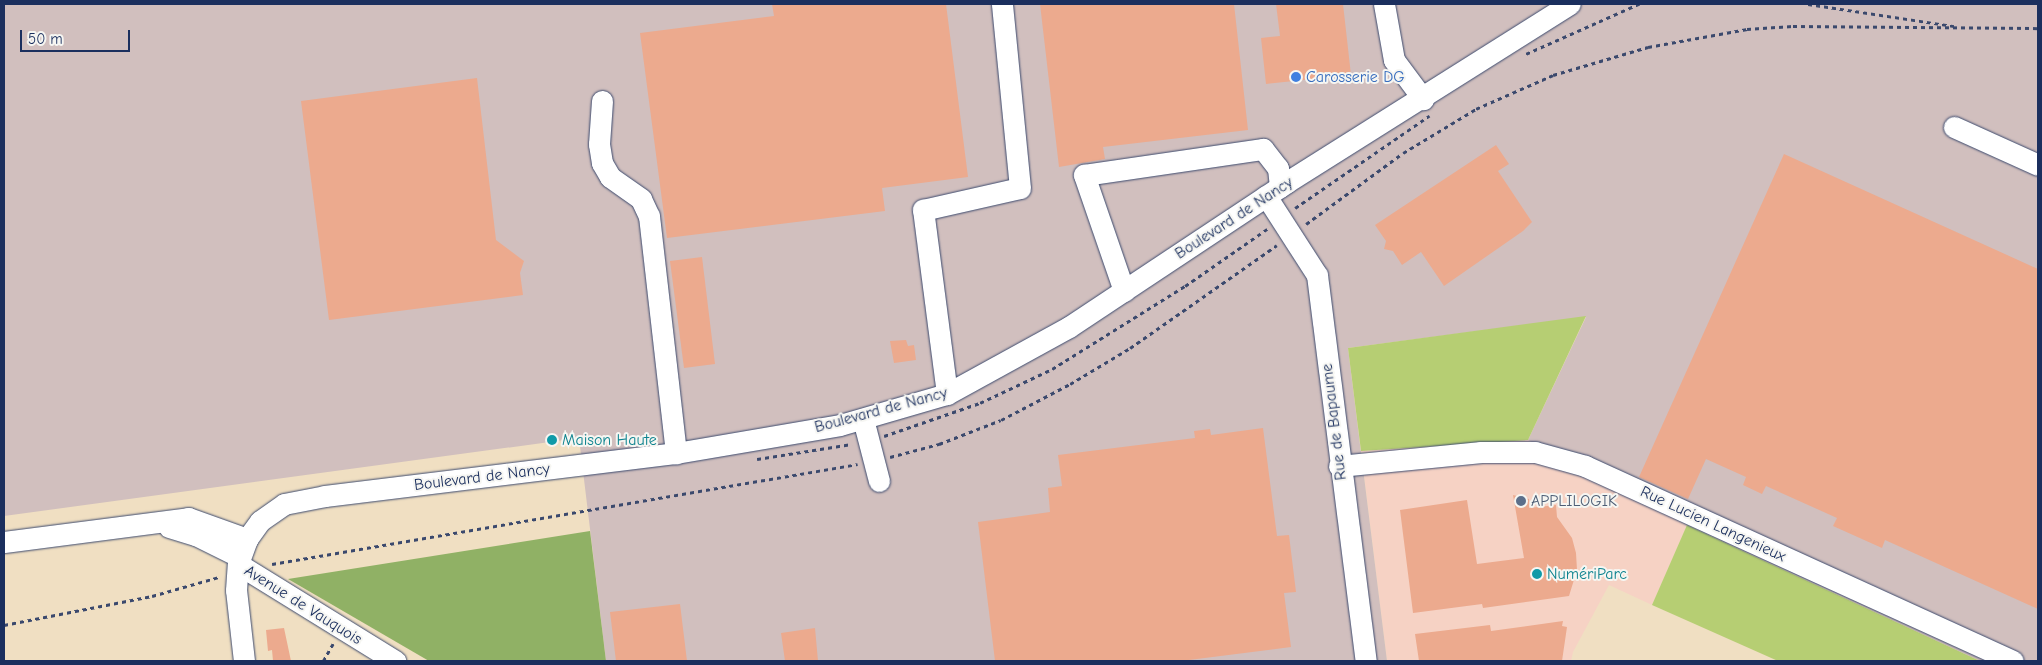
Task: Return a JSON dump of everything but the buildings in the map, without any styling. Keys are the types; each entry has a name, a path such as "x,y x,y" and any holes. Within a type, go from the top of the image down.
{"street":[{"path":"947,394 923,210 1020,188 1002,4"},
{"path":"1384,4 1394,60 1428,106"},
{"name":"Boulevard de Nancy","path":"241,559 266,515 301,499 676,453 863,418 947,394 1069,327 1273,191 1428,106 1570,4"},
{"path":"602,101 599,144 602,162 610,177 646,204 649,216 676,453"},
{"path":"1954,127 2038,166"},
{"name":"Rue de Bapaume","path":"1124,291 1084,175 1263,150 1278,168 1273,191 1281,219 1317,275 1339,466 1366,661"},
{"path":"863,418 879,481"},
{"name":"Rue Lucien Langenieux","path":"1339,466 1481,452 1535,452 1585,466 2013,661"},
{"name":"Avenue de Vauquois","path":"4,542 146,526 188,533 241,559 341,629 395,661"},
{"path":"241,559 244,661"}],"path":[{"path":"1522,57 1639,4"},
{"path":"1808,4 1965,28"},
{"path":"1312,220 1438,129 1512,92 1603,59 1648,47 1747,28 2038,28"},
{"path":"756,459 868,440 980,403 1052,369 1185,286 1281,219 1428,106"},
{"path":"4,625 152,596 197,581 241,559"},
{"path":"323,661 341,629"}],"shaded area":[{"path":"4,4 2038,4 2038,661 1980,661 1687,525 1528,440 1586,317 1348,348 1387,661 606,661 579,438 4,516"},
{"path":"1528,440 1687,525 1652,605 1609,585 1573,652 1571,661 1387,661 1361,451"}],"green space":[{"path":"1586,316 1528,440 1361,451 1348,348"},
{"path":"1687,525 1980,661 1778,661 1652,605"},
{"path":"590,531 606,661 429,661 288,579"}],"place":[{"name":"Carosserie DG","path":"1296,77"},
{"name":"Maison Haute","path":"552,440"},
{"name":"APPLILOGIK","path":"1521,501"},
{"name":"NumériParc","path":"1537,574"}]}
